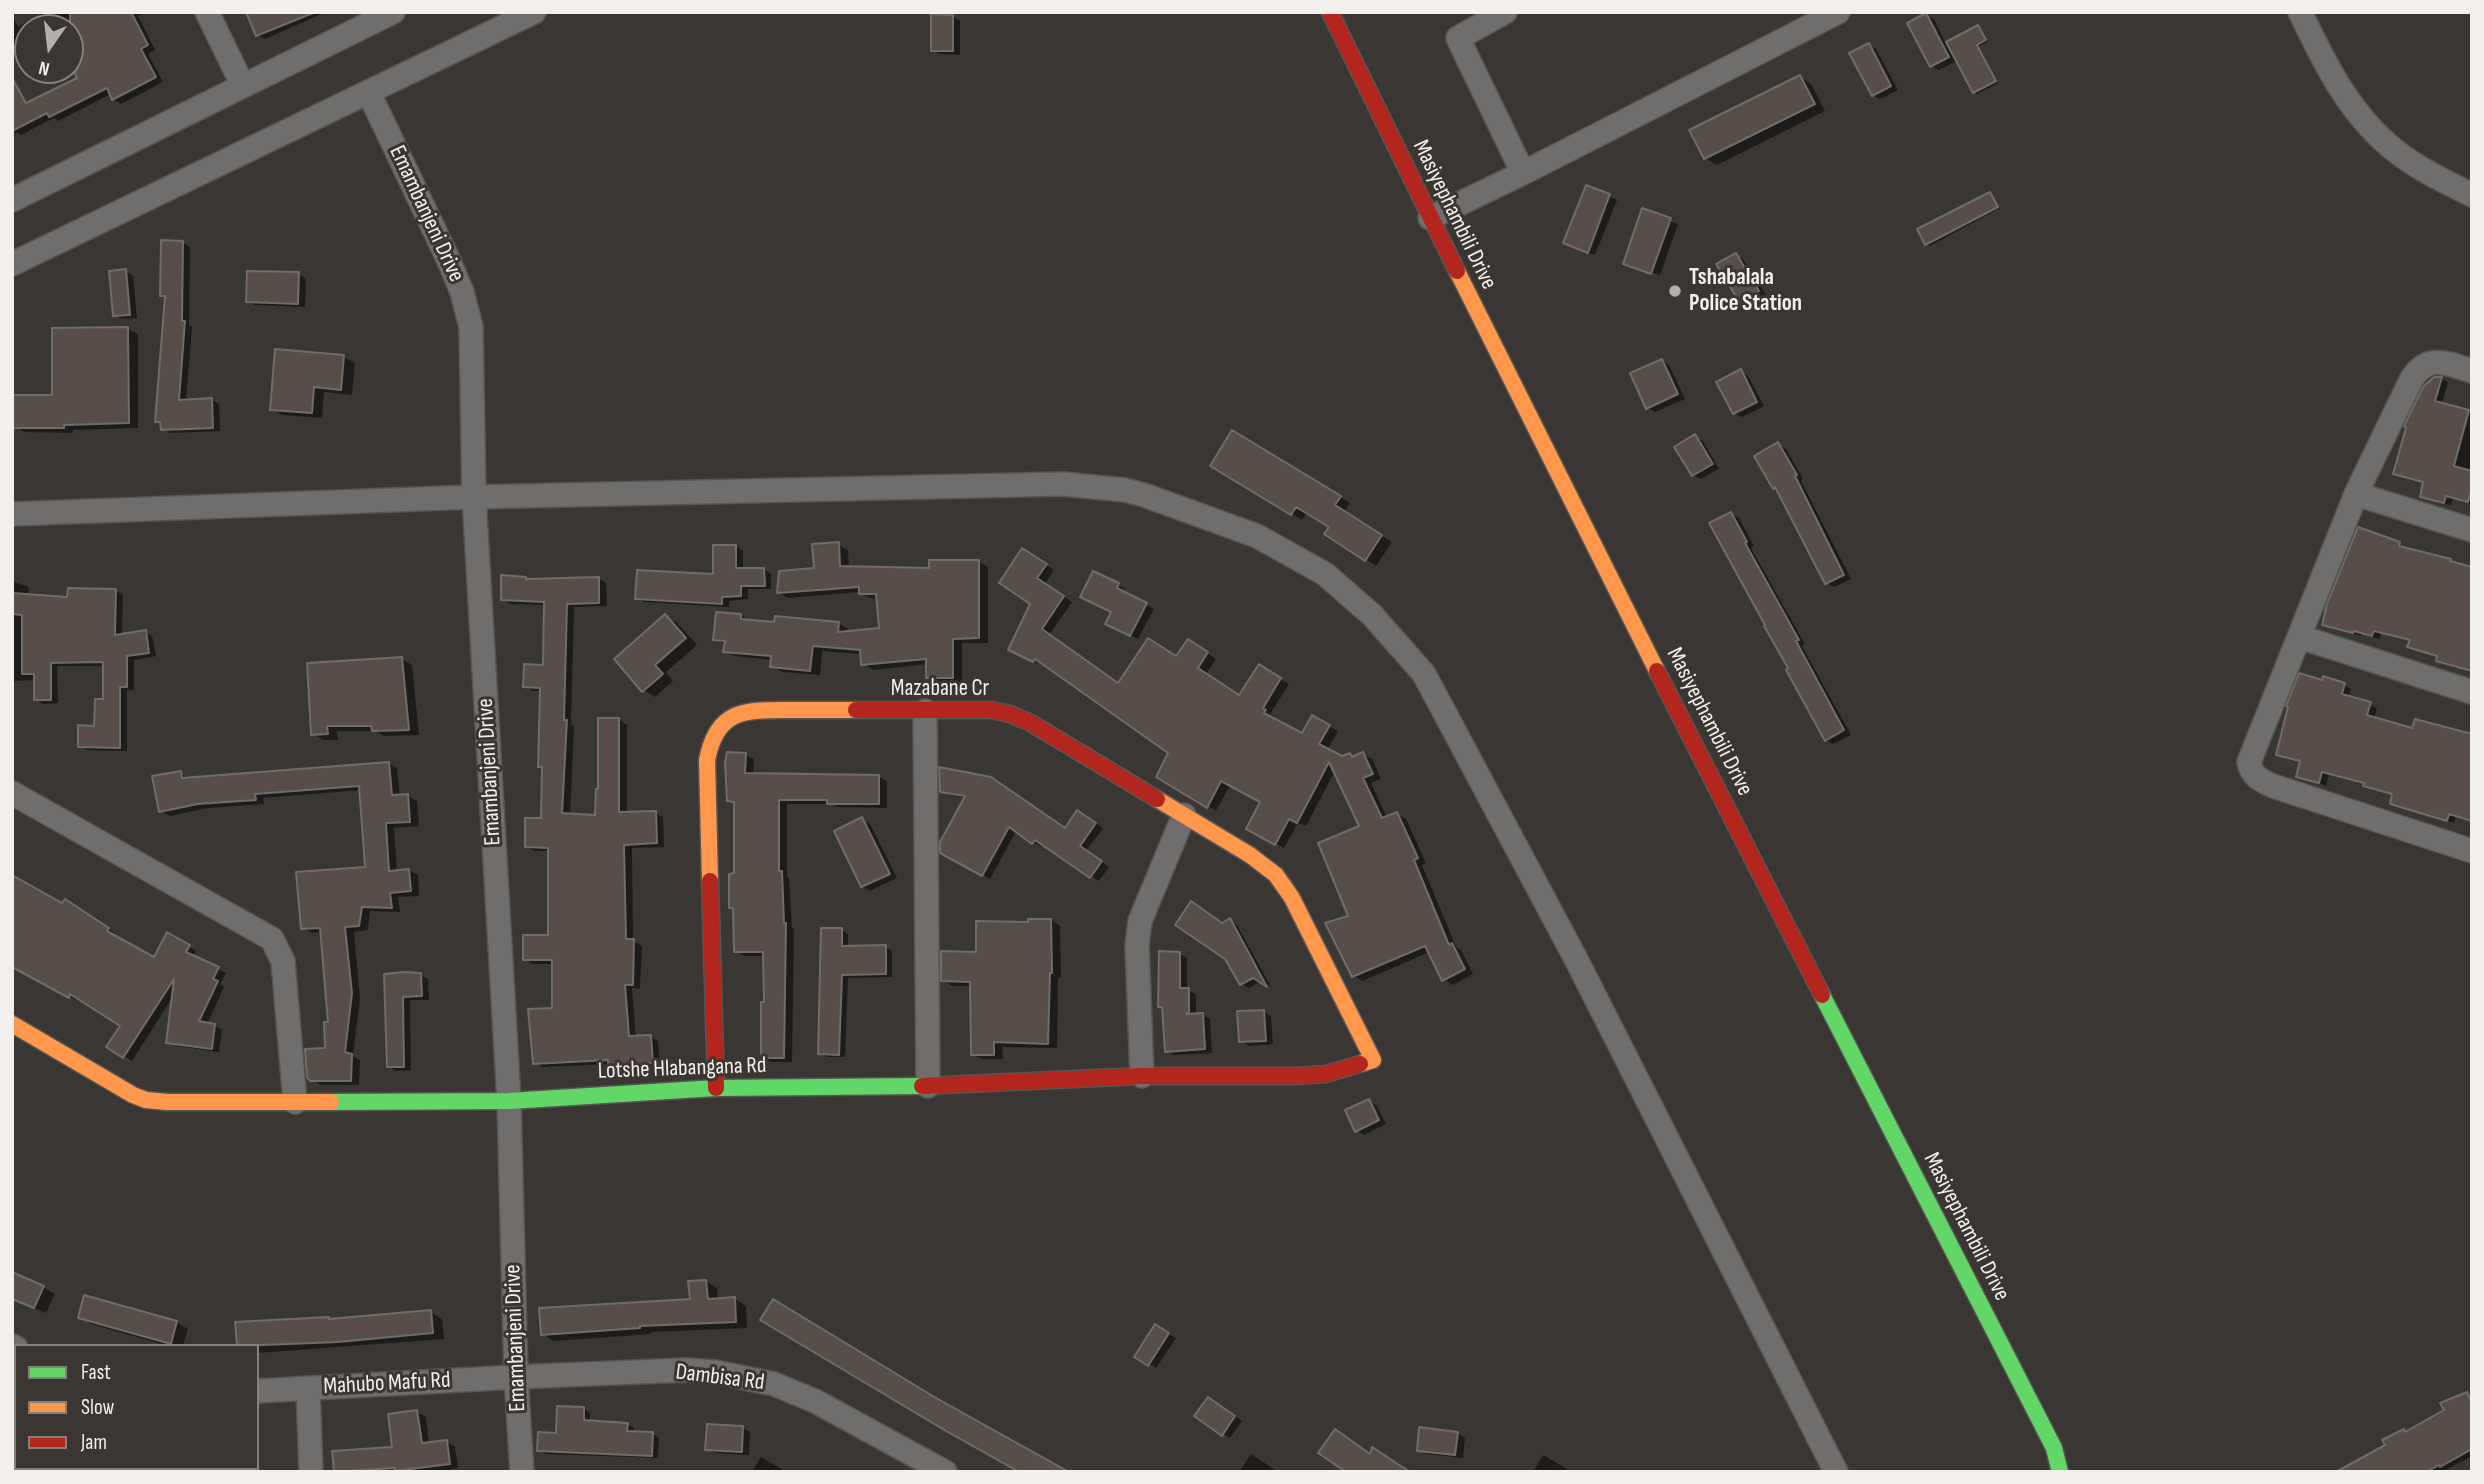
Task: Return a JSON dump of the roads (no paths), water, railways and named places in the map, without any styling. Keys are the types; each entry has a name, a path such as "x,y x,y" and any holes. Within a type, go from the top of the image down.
{"street":[{"path":"207,12 243,86"},
{"path":"12,200 393,12"},
{"path":"12,264 534,12"},
{"name":"Masiyephambili Drive","path":"1330,12 1430,218 1740,834 2054,1448 2060,1472"},
{"path":"1505,12 1458,38 1523,173"},
{"path":"1430,218 1838,12"},
{"path":"2300,12 2345,97 2368,125 2397,152 2435,177 2472,195"},
{"name":"Emambanjeni Drive","path":"369,93 449,261 462,292 471,327 474,498 509,1101 516,1377 522,1472"},
{"path":"2472,371 2437,362 2425,364 2417,370 2356,494 2249,762 2251,772 2258,779 2273,786 2472,851"},
{"path":"12,514 474,498 1050,484 1097,487 1144,495 1257,536 1325,574 1372,615 1424,674 1577,961 1836,1472"},
{"path":"2356,494 2472,530"},
{"path":"2300,637 2472,692"},
{"name":"Mazabane Cr","path":"716,1088 707,760 710,740 719,726 748,710 991,710 1031,723 1250,855 1276,876 1307,924 1373,1060"},
{"path":"925,711 928,1086"},
{"path":"12,793 272,939 283,961 295,1102"},
{"path":"1142,1076 1137,946 1140,921 1184,815"},
{"name":"Lotshe Hlabangana Rd","path":"12,1024 133,1094 146,1100 167,1102 509,1101 716,1088 928,1086 1142,1076 1296,1076 1326,1074 1373,1060"},
{"name":"Dambisa Rd","path":"516,1377 686,1370 747,1378 774,1384 815,1401 945,1472"},
{"name":"Mahubo Mafu Rd","path":"259,1391 516,1377"},
{"path":"308,1388 311,1472"},
{"name":"Masiyephambili Drive","path":"2054,1448 2075,1472"}],"place":[{"name":"Tshabalala Police Station","path":"1675,291"}]}
